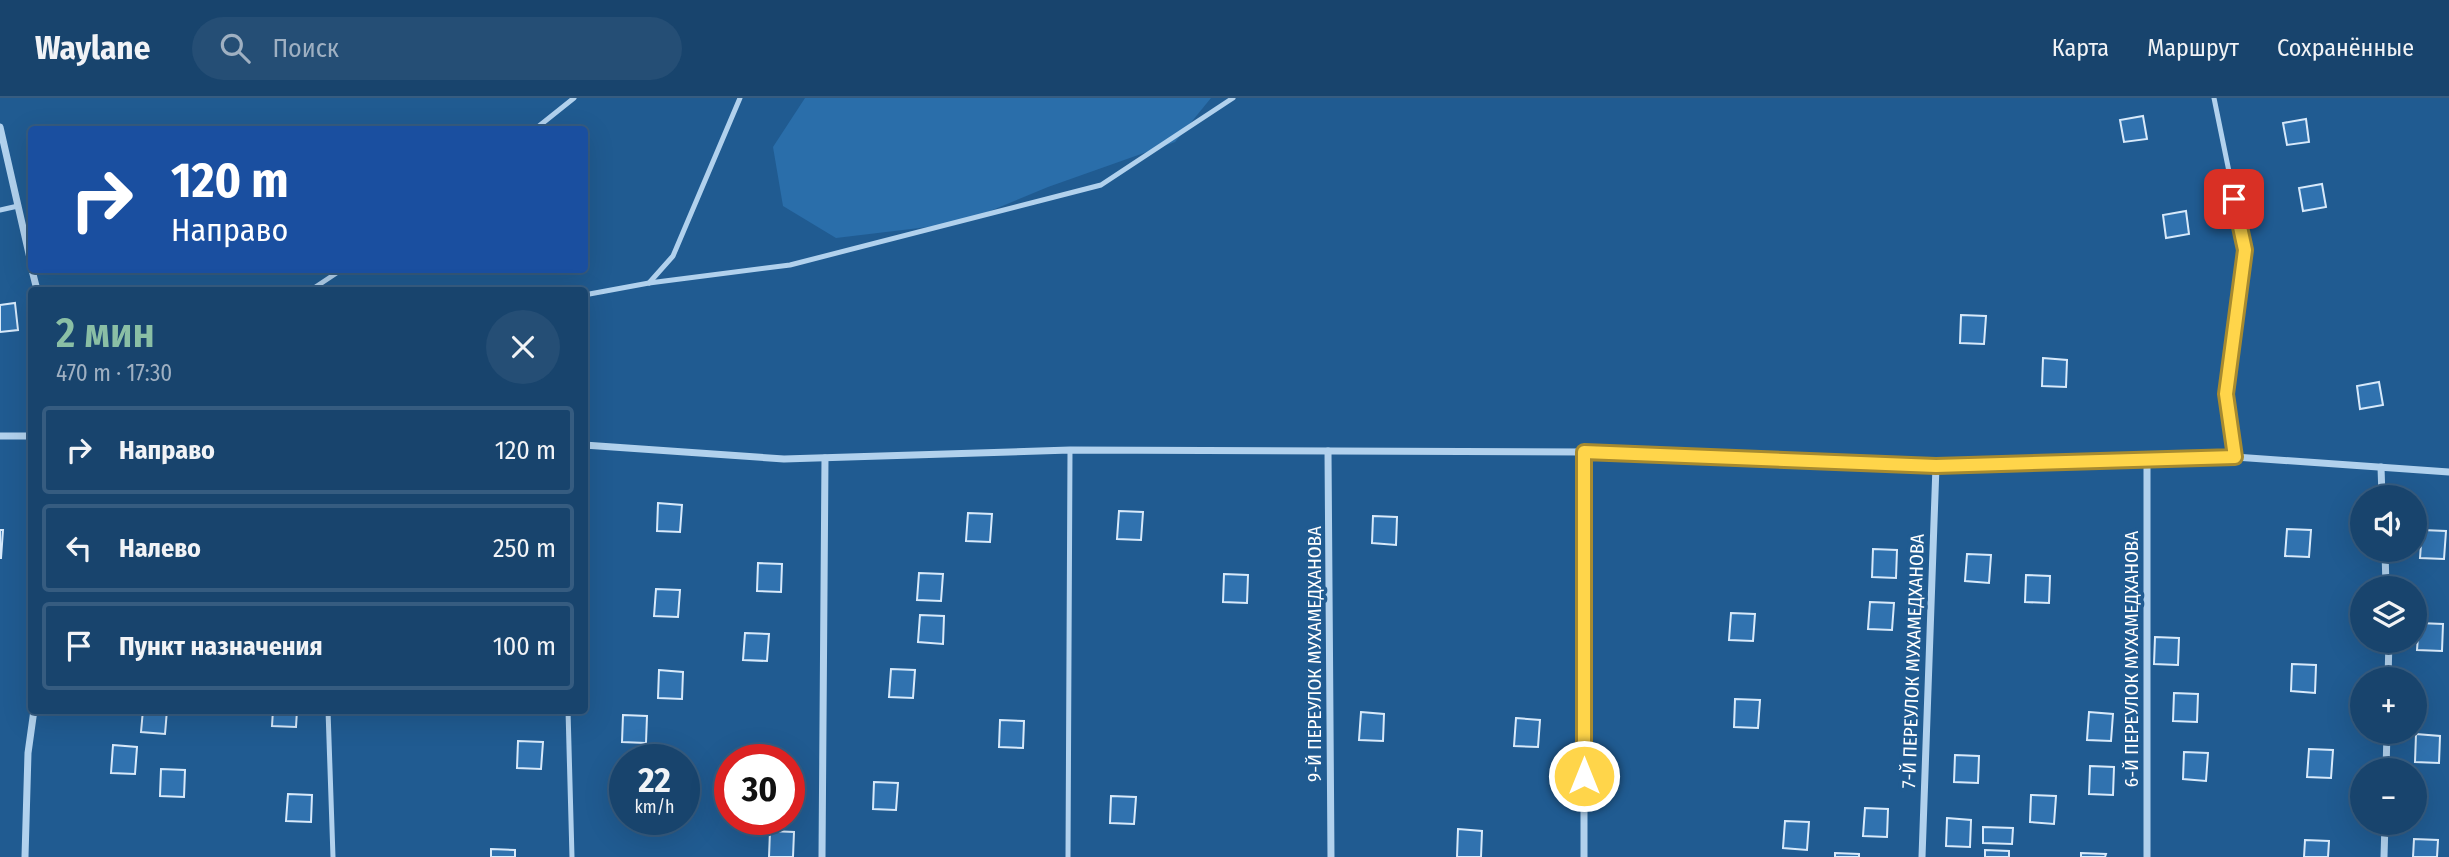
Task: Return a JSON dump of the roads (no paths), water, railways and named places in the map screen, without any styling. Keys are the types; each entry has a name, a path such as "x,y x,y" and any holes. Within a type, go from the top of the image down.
{"street":[{"path":"0,127 28,250"},
{"path":"0,436 28,436"},
{"path":"588,445 784,459 1070,450 1584,452 1936,466 2235,457 2449,472"},
{"name":"9-Й ПЕРЕУЛОК МУХАМЕДХАНОВА","path":"1328,451 1331,857"},
{"path":"1584,452 1584,857"},
{"path":"822,857 825,458"},
{"name":"6-Й ПЕРЕУЛОК МУХАМЕДХАНОВА","path":"2147,460 2147,857"},
{"name":"7-Й ПЕРЕУЛОК МУХАМЕДХАНОВА","path":"1922,857 1936,466"},
{"path":"2381,467 2382,485"},
{"path":"24,857 28,753 33,714"},
{"path":"2384,857 2385,835"}],"lane":[{"path":"539,126 574,98"},
{"path":"649,283 673,256 740,98"},
{"path":"588,294 649,283 790,265 1101,185 1233,98"},
{"path":"2214,98 2245,250 2226,394 2235,457"},
{"path":"0,210 18,206"},
{"path":"315,287 336,273"},
{"path":"1068,857 1070,450"},
{"path":"328,714 333,857"},
{"path":"568,714 572,857"}]}
